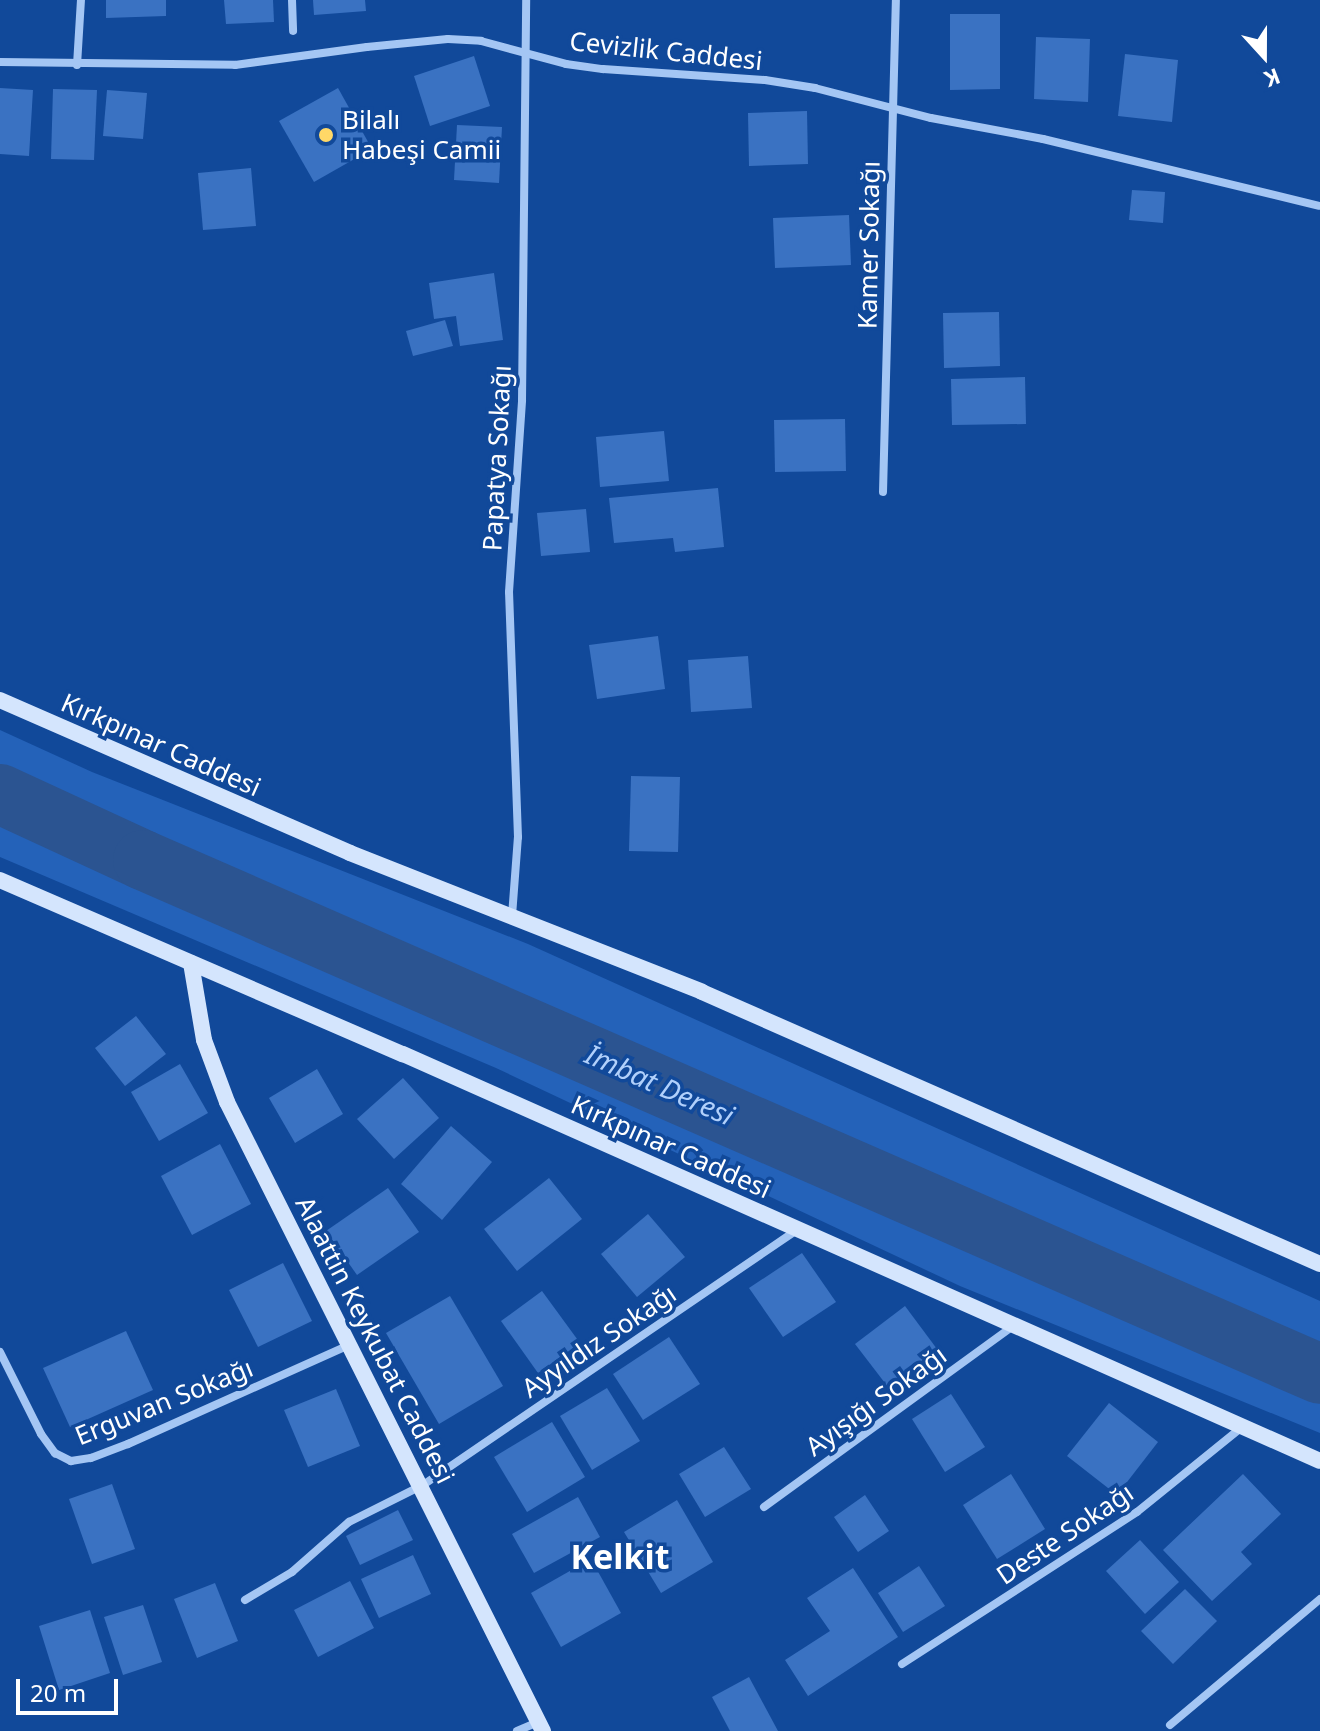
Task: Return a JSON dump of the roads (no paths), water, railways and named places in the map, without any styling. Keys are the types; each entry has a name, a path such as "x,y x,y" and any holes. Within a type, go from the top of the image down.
{"street":[{"path":"77,65 81,0"},
{"path":"292,0 293,31"},
{"name":"Papatya Sokağı","path":"512,917 518,837 509,592 522,400 526,0"},
{"name":"Kamer Sokağı","path":"883,492 896,0"},
{"name":"Cevizlik Caddesi","path":"0,62 235,65 448,39 481,41 566,64 802,86 892,109 1043,139 1319,206"},
{"name":"Kırkpınar Caddesi","path":"0,700 336,847 702,992 1320,1264"},
{"name":"Kırkpınar Caddesi","path":"0,880 1320,1461"},
{"name":"Alaattin Keykubat Caddesi","path":"191,963 196,1007 213,1070 541,1726"},
{"name":"Ayyıldız Sokağı","path":"245,1600 292,1572 349,1522 423,1485 797,1230"},
{"name":"Ayışığı Sokağı","path":"764,1507 1012,1327"},
{"name":"Erguvan Sokağı","path":"0,1352 41,1434 55,1453 71,1461 91,1458 128,1444 351,1344"},
{"name":"Deste Sokağı","path":"902,1664 1127,1519 1242,1427"},
{"path":"1170,1725 1320,1599"},
{"path":"517,1731 541,1726"}],"waterway":[{"name":"İmbat Deresi","path":"0,794 143,860 1320,1374"}],"place":[{"name":"Bilalı Habeşi Camii","path":"326,135"}],"district":[{"name":"Kelkit","path":"620,1557"}]}
